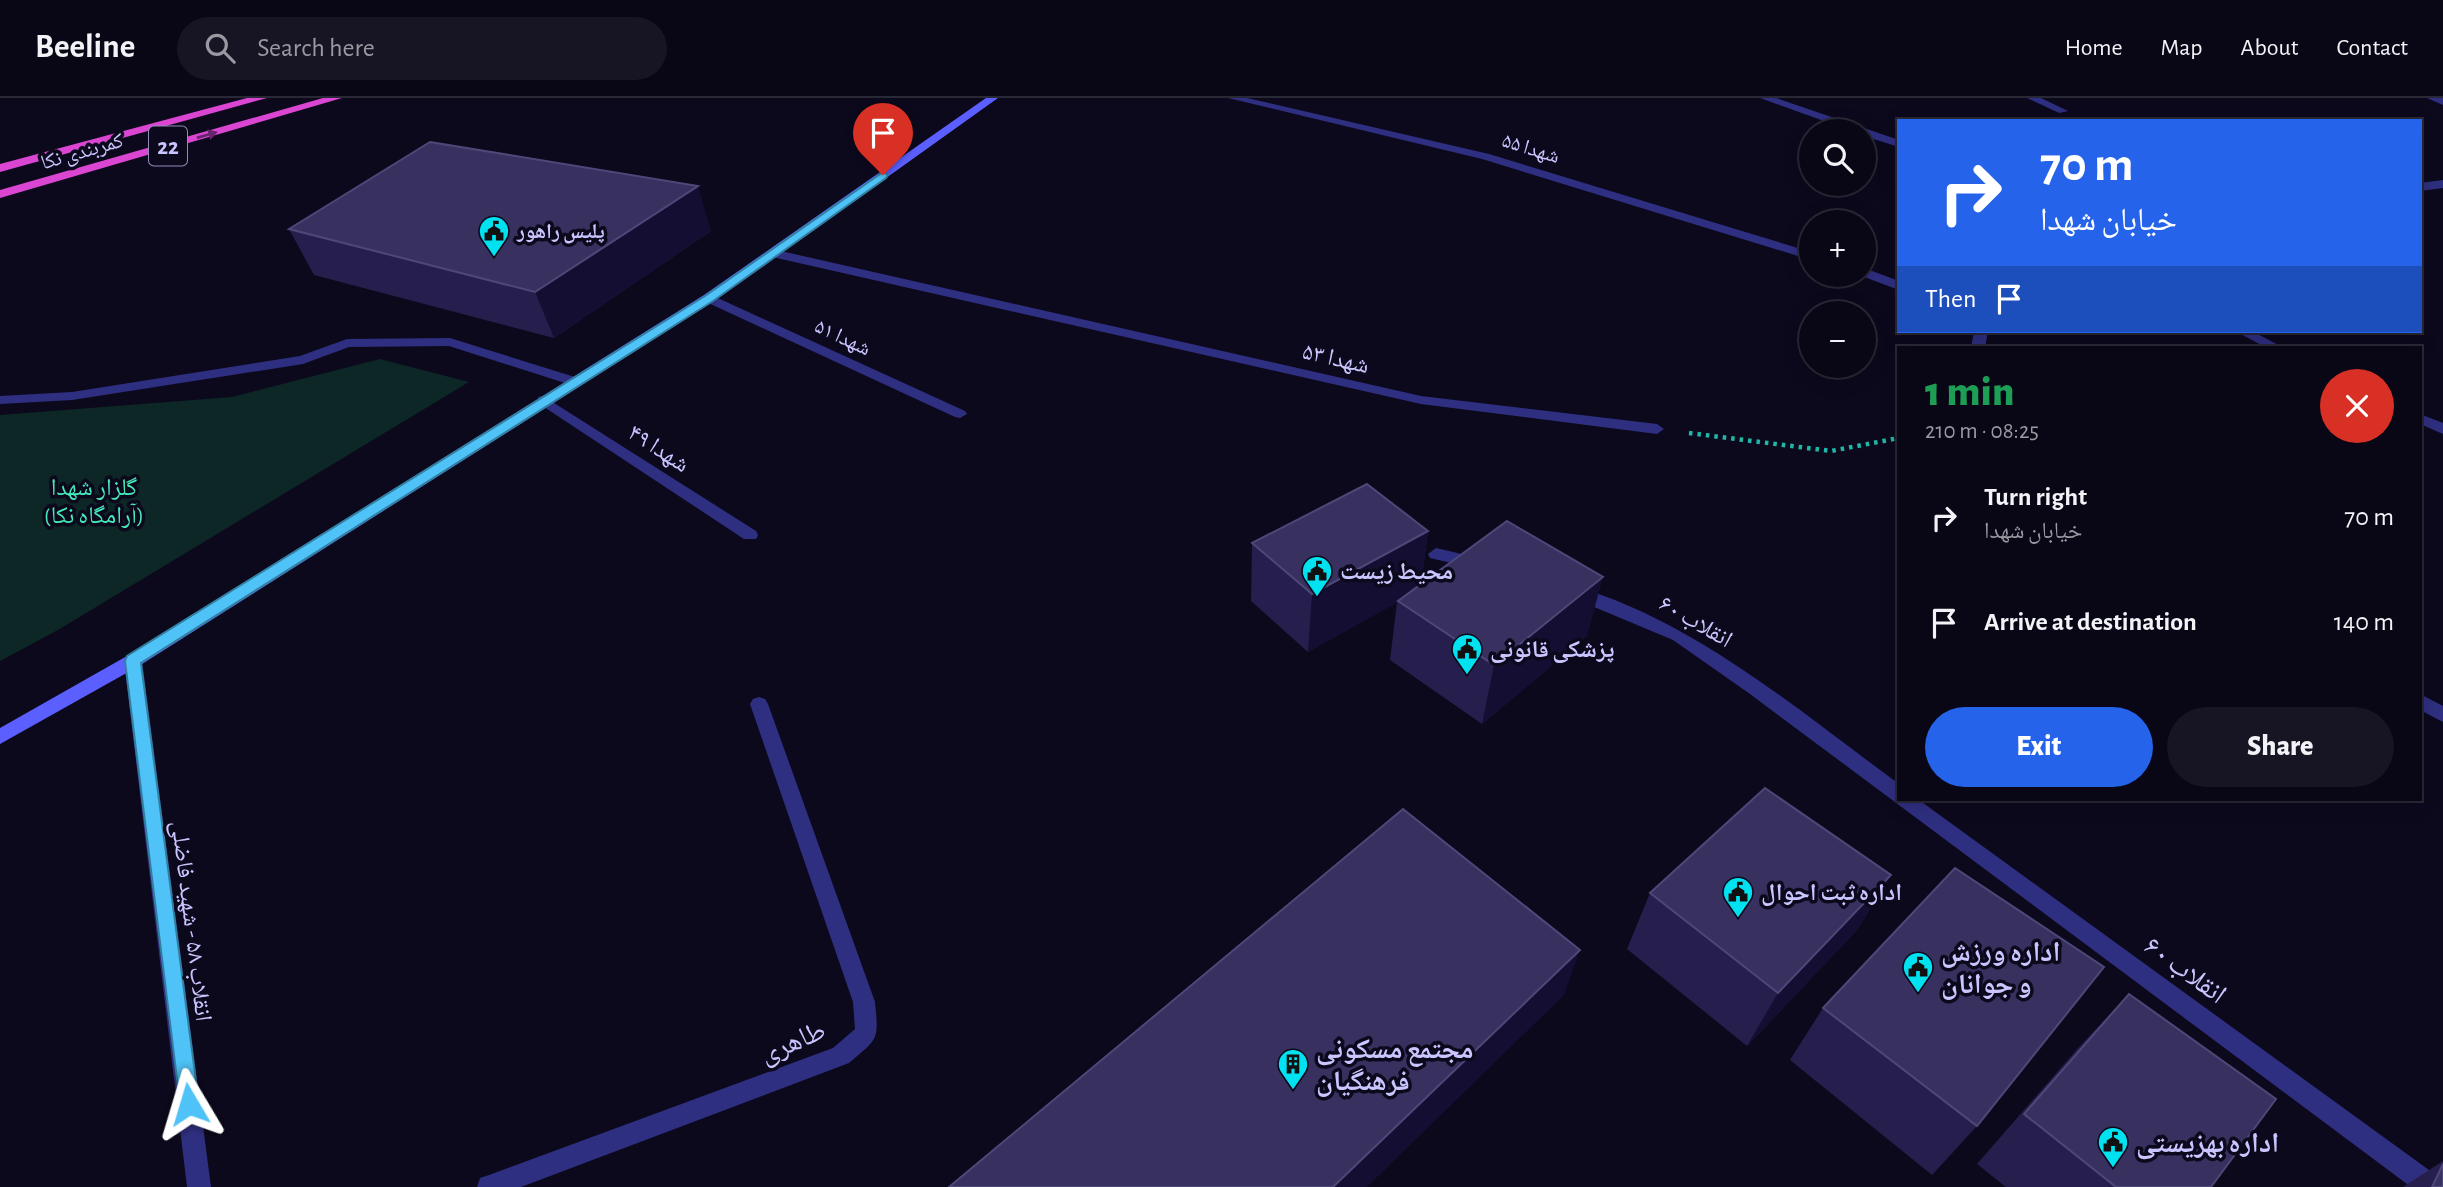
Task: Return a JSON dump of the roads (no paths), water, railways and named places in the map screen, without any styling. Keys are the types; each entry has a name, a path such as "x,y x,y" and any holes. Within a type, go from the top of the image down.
{"highway":[{"name":"کمربندی نکا","path":"0,168 261,98"},
{"name":"کمربندی نکا","path":"0,194 336,98"}],"main road":[{"path":"0,737 133,661 573,381 709,298 993,98"}],"street":[{"name":"شهدا ۵۵","path":"1233,98 1485,156 1799,252"},
{"path":"1765,98 1826,119"},
{"path":"2032,98 2063,111"},
{"path":"2432,98 2443,102"},
{"path":"1876,136 1897,143"},
{"path":"2422,187 2443,184"},
{"name":"شهدا ۵۳","path":"772,253 1421,401 1657,429"},
{"path":"1876,277 1897,285"},
{"name":"شهدا ۵۱","path":"709,298 960,414"},
{"path":"2246,333 2273,346"},
{"path":"0,400 72,396 303,360 347,343 450,342 573,381"},
{"name":"شهدا ۴۹","path":"543,400 750,535"},
{"path":"2422,419 2443,429"},
{"path":"1436,554 1489,566"},
{"name":"انقلاب ۶۰","path":"1561,587 1679,636 1756,689 1897,794"},
{"name":"انقلاب ۵۸ - شهید فاضلی","path":"133,661 199,1187"},
{"path":"2422,702 2443,715"},
{"name":"طاهری","path":"489,1187 841,1056 867,1033 864,1002 759,704"},
{"name":"انقلاب ۶۰","path":"1906,801 2431,1187"}],"place":[{"name":"پلیس راهور","path":"494,258"},
{"name":"محیط زیست","path":"1317,598"},
{"name":"پزشکی قانونی","path":"1467,676"},
{"name":"اداره ثبت احوال","path":"1738,919"},
{"name":"اداره ورزش و جوانان","path":"1918,994"},
{"name":"مجتمع مسکونی فرهنگیان","path":"1293,1091"},
{"name":"اداره بهزیستی","path":"2113,1169"}],"park label":[{"name":"گلزار شهدا (آرامگاه نکا)","path":"94,501"}]}
